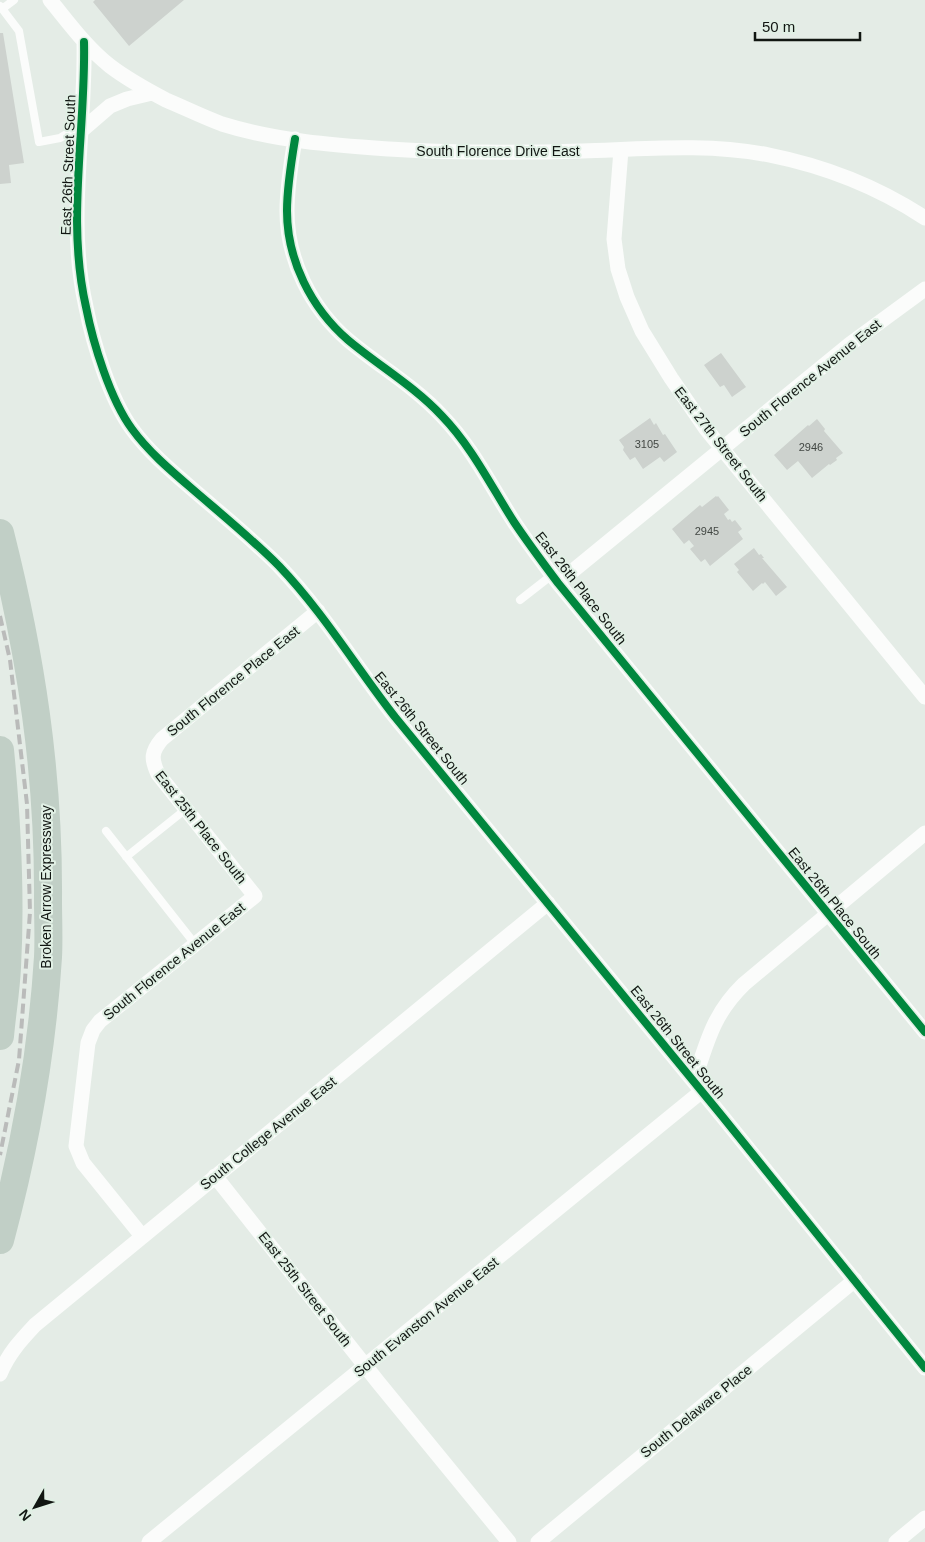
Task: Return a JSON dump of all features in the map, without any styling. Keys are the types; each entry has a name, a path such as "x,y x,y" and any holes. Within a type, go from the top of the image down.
{"highway":[{"name":"Broken Arrow Expressway","path":"0,533 27,655 40,734 47,816 48,956 41,1036 31,1107 0,1240"},
{"path":"0,750 6,819 9,895 7,969 0,1036"}],"street":[{"path":"50,0 84,42"},
{"name":"South Florence Drive East","path":"84,42 109,65 152,93 221,123 265,135 366,148 433,152 523,153 684,148 717,149 768,155 842,176 907,206 925,218"},
{"name":"East 26th Street South","path":"84,42 85,74 78,218 78,247 81,274 87,314 96,345 114,398 130,427 156,457 258,545 318,611 379,697 698,1086 924,1366"},
{"path":"82,128 110,106 127,99 152,93"},
{"name":"East 26th Place South","path":"295,139 289,177 287,211 290,239 302,279 311,296 334,326 349,340 404,381 443,416 474,457 527,541 555,579 925,1032"},
{"name":"East 27th Street South","path":"621,150 614,240 618,269 627,297 642,332 706,429 925,697"},
{"name":"South Florence Avenue East","path":"555,579 723,449 850,344 925,289"},
{"name":"South Florence Place East","path":"152,755 155,747 162,739 318,611"},
{"name":"East 25th Place South","path":"152,755 153,764 158,774 255,896"},
{"path":"698,1086 708,1038 718,1016 730,998 744,984 925,833"},
{"name":"South Florence Avenue East","path":"142,1236 83,1164 76,1146 88,1043 93,1030 100,1021 255,896"},
{"name":"South College Avenue East","path":"0,1374 15,1347 35,1325 548,903"},
{"name":"South Evanston Avenue East","path":"149,1542 366,1366 698,1086"},
{"name":"East 25th Street South","path":"215,1176 509,1542"},
{"name":"South Delaware Place","path":"538,1542 855,1280"},
{"path":"896,1542 925,1518"}],"lane":[{"path":"14,0 1,8 19,31 39,142 60,138 82,128"},
{"path":"520,600 555,579"},
{"path":"126,857 186,809"},
{"path":"106,831 195,944"}],"building":[{"path":"95,0 184,0 129,46 93,2"},
{"path":"0,33 3,33 24,163 9,165 11,183 0,184"},
{"path":"721,353 746,387 732,397 724,385 720,387 704,365"},
{"path":"650,418 654,425 656,423 663,435 665,434 677,452 664,462 660,457 643,469 635,457 630,460 619,440"},
{"path":"817,419 825,429 824,431 843,453 836,458 837,460 812,478 798,461 787,470 774,455"},
{"path":"716,496 729,510 724,514 728,520 730,519 732,522 735,520 742,529 738,532 743,539 710,566 705,559 701,562 690,549 694,546 689,540 684,544 672,529 700,505 702,507"},
{"path":"754,548 787,587 776,596 765,582 753,591 737,572 739,570 734,564"}],"railway":[{"path":"0,616 10,660 27,804 30,912 19,1060 0,1155"}],"cycle path":[{"path":"84,42 77,208 80,274 89,321 98,354 124,417 138,437 159,459 258,546 295,584 325,621 395,717 722,1116 925,1368"},
{"path":"295,139 288,193 288,229 297,265 312,298 348,340 420,395 453,428 472,454 519,530 558,583 925,1032"}]}
